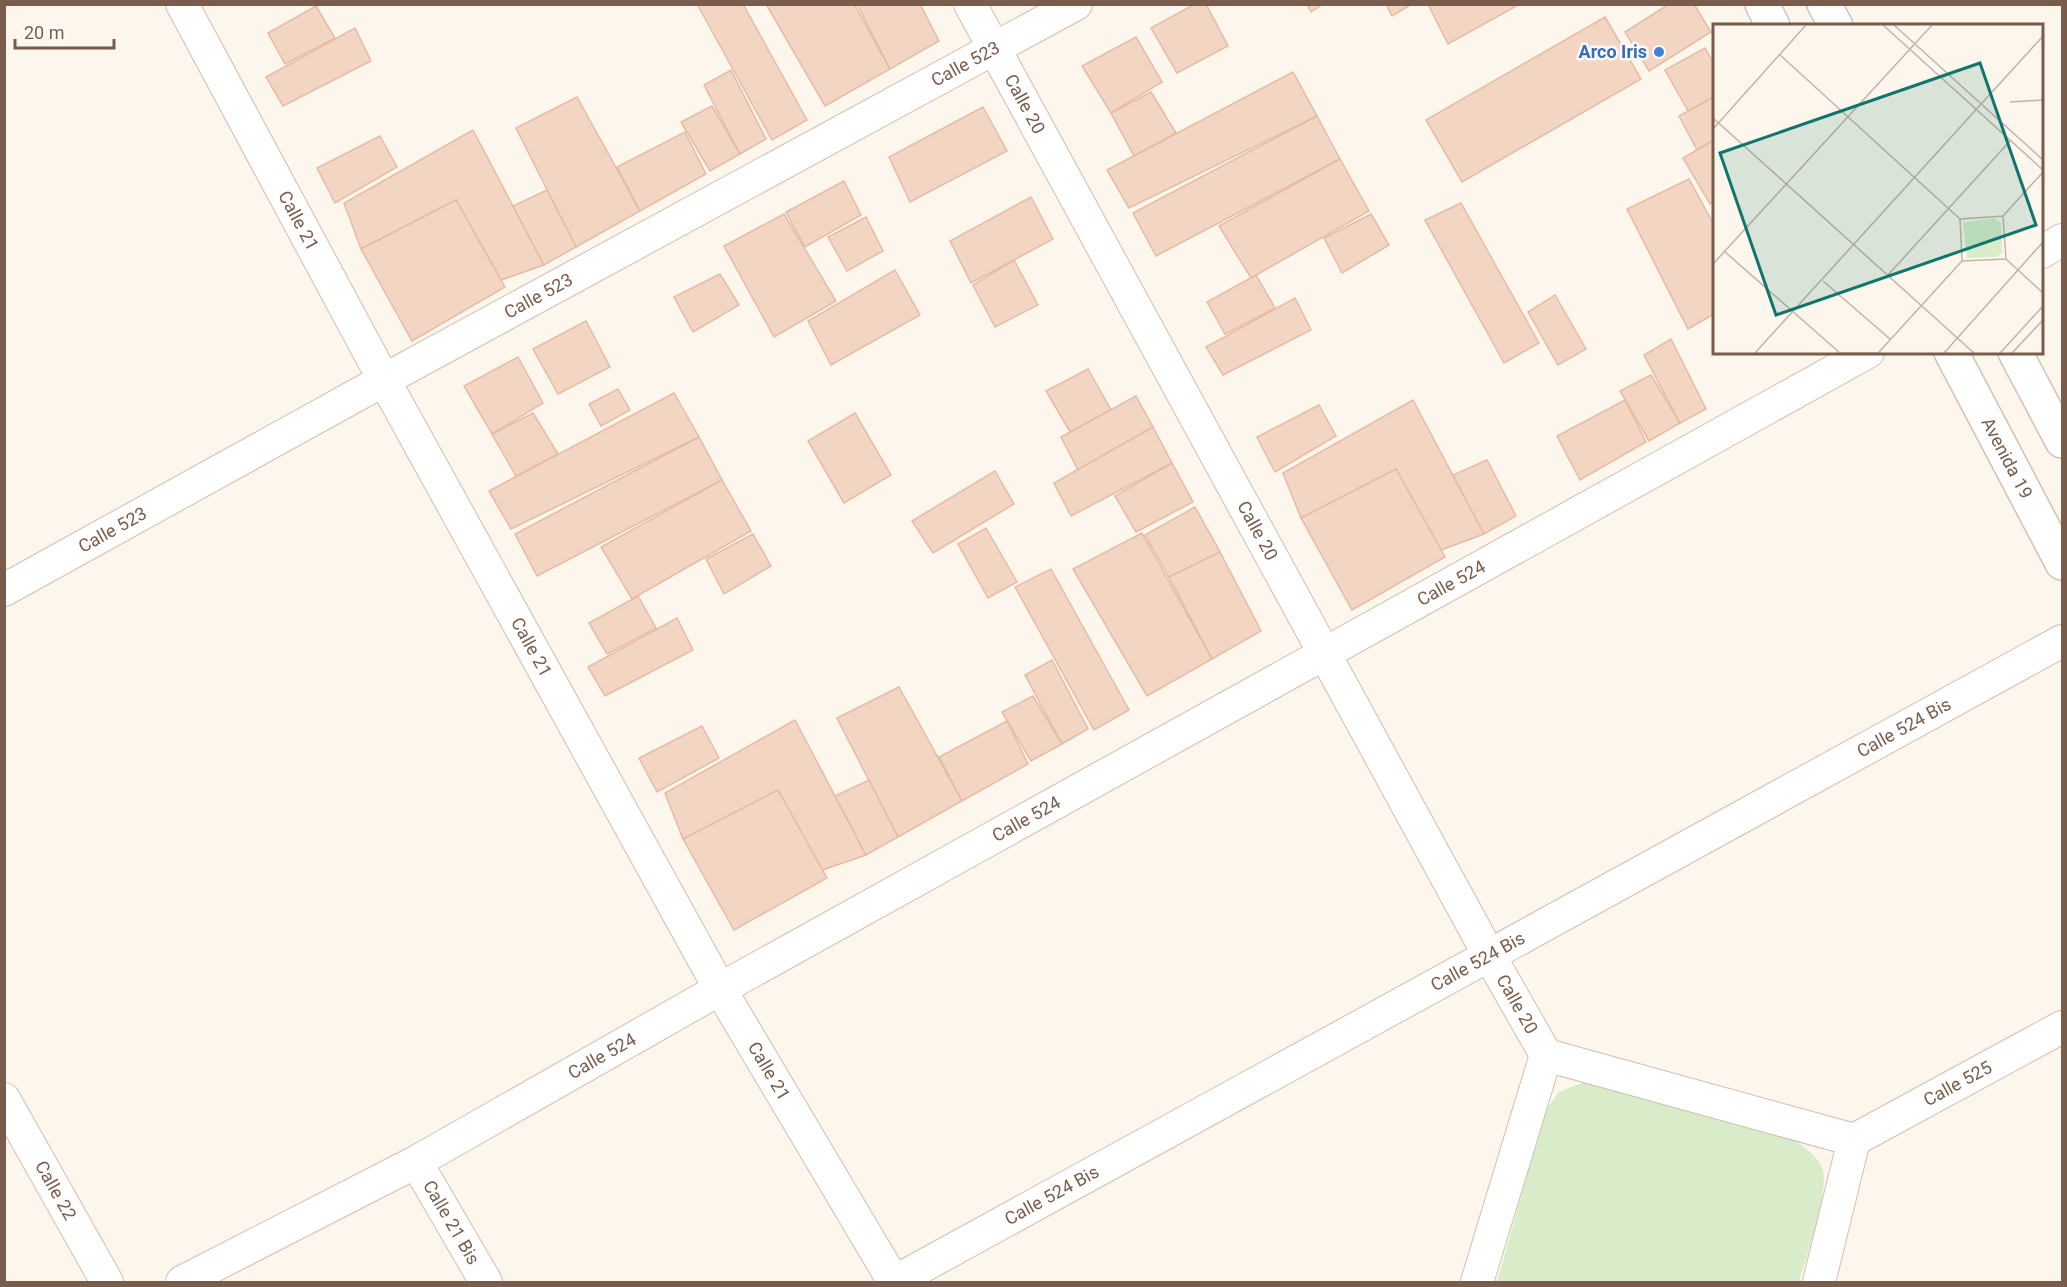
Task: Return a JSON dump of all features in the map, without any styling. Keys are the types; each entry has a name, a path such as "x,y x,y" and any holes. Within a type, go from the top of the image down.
{"main road":[{"path":"1762,4 1772,24"},
{"path":"1824,4 1835,24"},
{"name":"Avenida 19","path":"1952,354 2062,563"},
{"path":"2016,354 2062,441"}],"street":[{"name":"Calle 21","path":"182,4 384,381 720,989 894,1282"},
{"name":"Calle 20","path":"970,4 1489,955 1546,1055"},
{"name":"Calle 523","path":"4,590 1076,4"},
{"path":"2043,251 2062,240"},
{"name":"Calle 524","path":"182,1282 417,1162 720,989 1864,354"},
{"name":"Calle 524 Bis","path":"894,1282 2062,640"},
{"name":"Calle 525","path":"1854,1140 2062,1027"},
{"path":"1477,1282 1546,1055 1854,1140 1819,1282"},
{"name":"Calle 22","path":"4,1099 106,1282"},
{"name":"Calle 21 Bis","path":"417,1162 486,1282"}],"green space":[{"path":"1582,1083 1603,1083 1790,1137 1811,1153 1821,1165 1824,1174 1823,1188 1817,1222 1799,1282 1497,1282 1545,1111 1559,1092"}],"building":[{"path":"697,4 743,4 807,120 772,140"},
{"path":"766,4 854,4 890,69 825,106"},
{"path":"857,4 920,4 939,41 890,69"},
{"path":"1195,4 1206,4 1228,46 1177,73 1151,28"},
{"path":"1307,4 1323,4 1311,12"},
{"path":"1386,4 1412,4 1392,16"},
{"path":"1428,4 1520,4 1448,44"},
{"name":"Arco Iris","path":"1669,4 1694,4 1711,32 1649,71 1625,32"},
{"path":"316,6 335,38 285,64 268,33"},
{"path":"1605,17 1641,79 1462,182 1426,120"},
{"path":"355,28 371,61 283,106 266,77"},
{"path":"1136,37 1162,82 1111,113 1082,66"},
{"path":"1705,48 1713,62 1713,98 1688,111 1665,70"},
{"path":"731,70 766,139 740,154 704,85"},
{"path":"1293,72 1317,116 1129,208 1107,170"},
{"path":"1151,92 1176,133 1134,156 1111,113"},
{"path":"577,97 640,211 576,247 516,128"},
{"path":"1713,98 1713,141 1697,150 1679,116"},
{"path":"712,106 740,154 710,171 681,122"},
{"path":"983,107 1007,151 910,202 889,157"},
{"path":"1317,116 1340,159 1156,256 1133,213"},
{"path":"473,130 544,265 501,280 456,200 361,249 344,203"},
{"path":"685,132 706,174 640,211 617,167"},
{"path":"380,136 397,167 335,203 317,168"},
{"path":"1713,141 1713,202 1710,204 1683,158"},
{"path":"1340,159 1369,211 1251,278 1219,226"},
{"path":"1689,179 1713,223 1713,315 1688,329 1627,209"},
{"path":"844,181 861,215 805,247 786,212"},
{"path":"547,190 576,247 544,265 513,206"},
{"path":"1031,197 1053,239 971,283 950,241"},
{"path":"456,200 505,287 412,341 361,249"},
{"path":"1461,203 1539,343 1504,363 1425,220"},
{"path":"784,214 836,301 774,337 724,246"},
{"path":"1371,214 1389,245 1342,273 1324,238"},
{"path":"866,217 883,251 847,271 828,237"},
{"path":"1014,260 1038,305 995,327 973,285"},
{"path":"895,270 920,315 831,365 808,321"},
{"path":"720,274 739,305 693,332 674,297"},
{"path":"1256,275 1275,308 1225,334 1207,302"},
{"path":"1555,295 1586,349 1558,365 1528,312"},
{"path":"1295,298 1311,330 1223,375 1206,347"},
{"path":"586,321 610,367 558,394 533,349"},
{"path":"1671,339 1706,409 1680,423 1644,355"},
{"path":"518,357 543,403 492,434 464,386"},
{"path":"1088,369 1111,410 1070,432 1046,391"},
{"path":"1651,375 1680,423 1649,441 1620,391"},
{"path":"618,389 630,410 601,426 589,404"},
{"path":"674,393 699,437 511,529 489,491"},
{"path":"1136,396 1153,427 1078,470 1061,437"},
{"path":"1413,400 1484,534 1441,550 1396,469 1301,518 1283,473"},
{"path":"1625,400 1646,442 1580,480 1557,436"},
{"path":"1319,405 1336,436 1275,472 1257,437"},
{"path":"533,413 558,454 516,476 492,434"},
{"path":"855,413 891,475 844,503 808,441"},
{"path":"1153,427 1172,463 1071,516 1054,483"},
{"path":"699,437 722,480 537,576 515,534"},
{"path":"1487,460 1516,516 1484,534 1453,475"},
{"path":"1172,463 1193,502 1136,532 1115,496"},
{"path":"1396,469 1445,557 1352,610 1301,518"},
{"path":"995,471 1014,504 933,553 912,521"},
{"path":"722,480 751,531 632,599 601,547"},
{"path":"1195,507 1220,552 1169,577 1145,535"},
{"path":"986,528 1017,582 988,598 958,544"},
{"path":"1142,533 1212,659 1147,696 1073,569"},
{"path":"753,534 771,566 724,594 706,559"},
{"path":"1220,552 1261,631 1212,659 1169,577"},
{"path":"1051,569 1129,710 1094,730 1015,587"},
{"path":"638,596 656,628 607,654 589,623"},
{"path":"677,618 693,650 605,696 588,667"},
{"path":"1052,660 1088,729 1062,744 1025,675"},
{"path":"899,687 962,801 898,837 837,718"},
{"path":"1033,696 1062,744 1031,761 1002,712"},
{"path":"795,720 866,855 822,870 778,790 683,839 665,793"},
{"path":"1007,721 1028,764 962,801 939,757"},
{"path":"702,726 719,758 657,792 639,758"},
{"path":"869,780 898,837 866,855 835,796"},
{"path":"778,790 827,878 734,930 683,839"}],"place":[{"name":"Arco Iris","path":"1659,52"}]}
